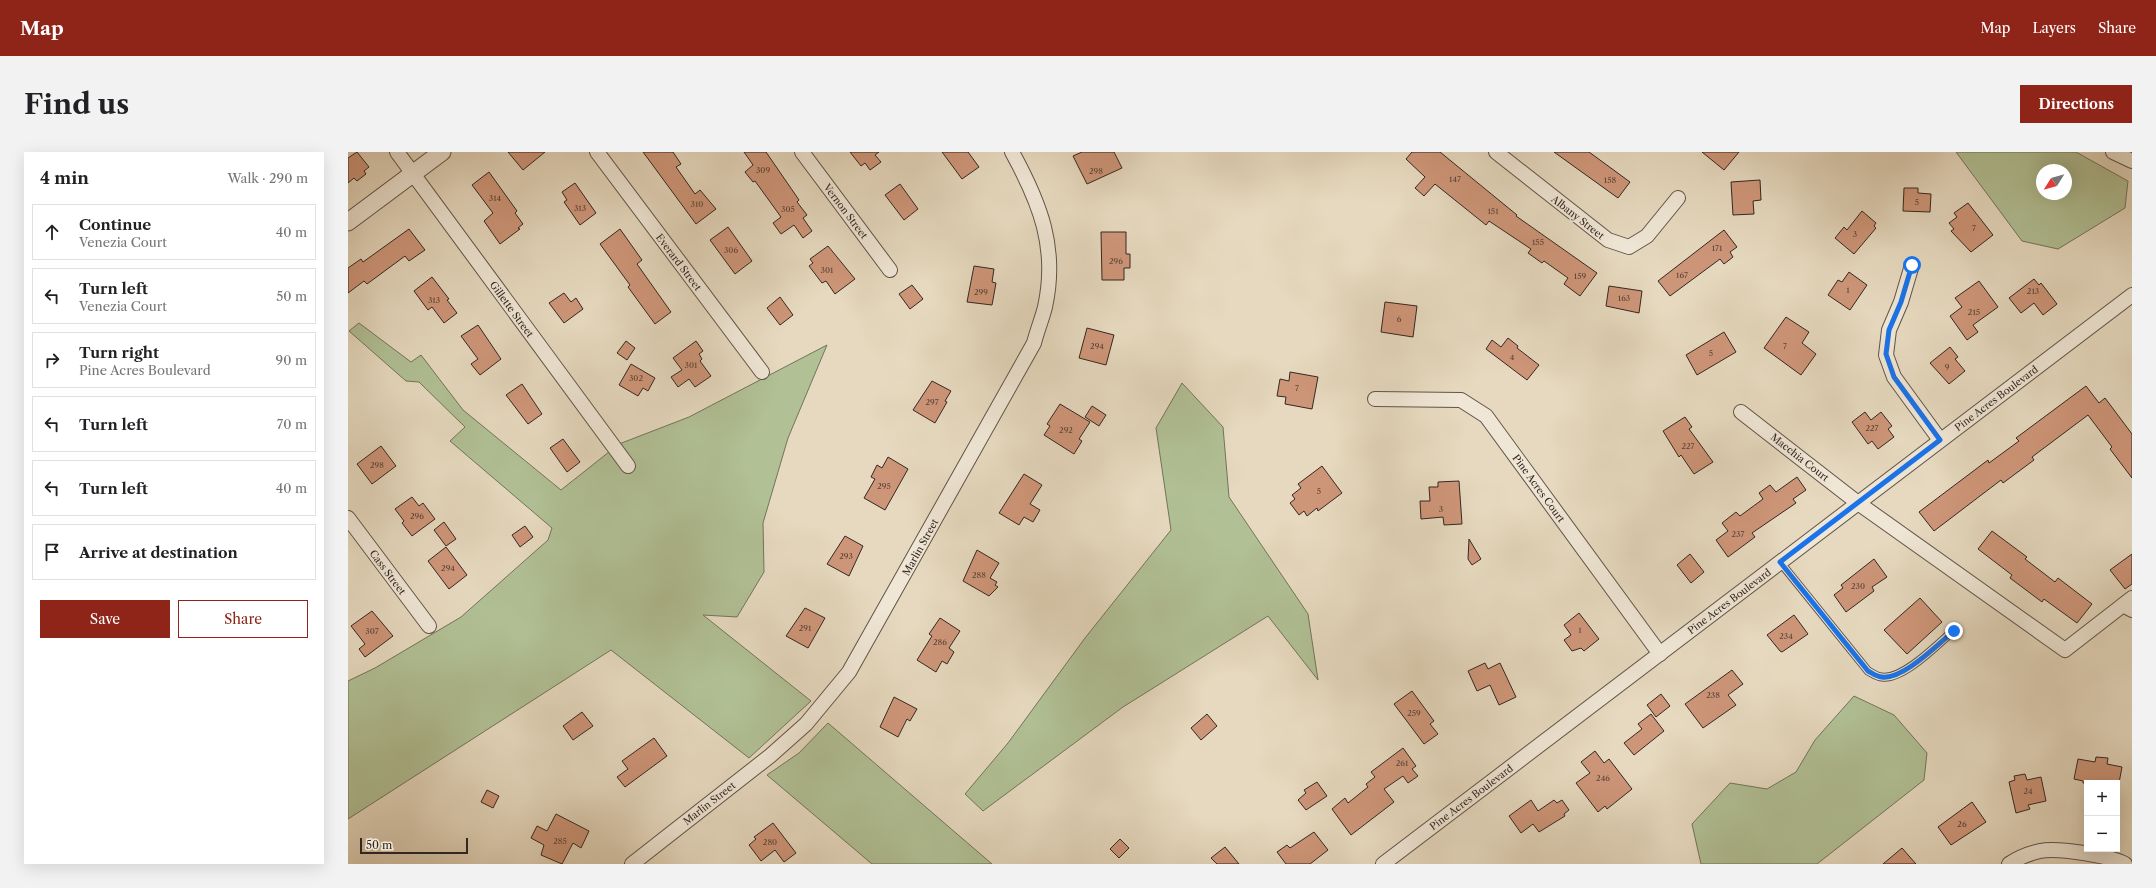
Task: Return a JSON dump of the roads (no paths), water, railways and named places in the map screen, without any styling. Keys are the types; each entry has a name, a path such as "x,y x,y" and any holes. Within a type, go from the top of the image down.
{"street":[{"name":"Gillette Street","path":"397,152 628,466"},
{"path":"348,222 442,152"},
{"name":"Everard Street","path":"596,152 762,372"},
{"name":"Vernon Street","path":"802,152 890,270"},
{"name":"Marlin Street","path":"632,864 770,756 806,724 849,672 1034,343 1045,308 1049,275 1047,241 1042,216 1030,185 1012,152"},
{"path":"2113,152 2132,161"},
{"name":"Albany Street","path":"1504,155 1608,240 1629,246 1647,236 1678,198"},
{"path":"1912,265 1901,302 1889,330 1886,354 1894,377 1940,440"},
{"name":"Pine Acres Boulevard","path":"1383,864 2132,295"},
{"name":"Pine Acres Court","path":"1375,399 1461,400 1486,416 1660,654"},
{"name":"Macchia Court","path":"1742,412 1858,502 2065,650 2129,604"},
{"name":"Cass Street","path":"348,518 429,626"},
{"path":"2009,864 2042,850 2078,852 2114,858 2125,864"}],"lane":[{"path":"1780,562 1868,671 1881,677 1894,676 1918,661 1954,631"}]}
